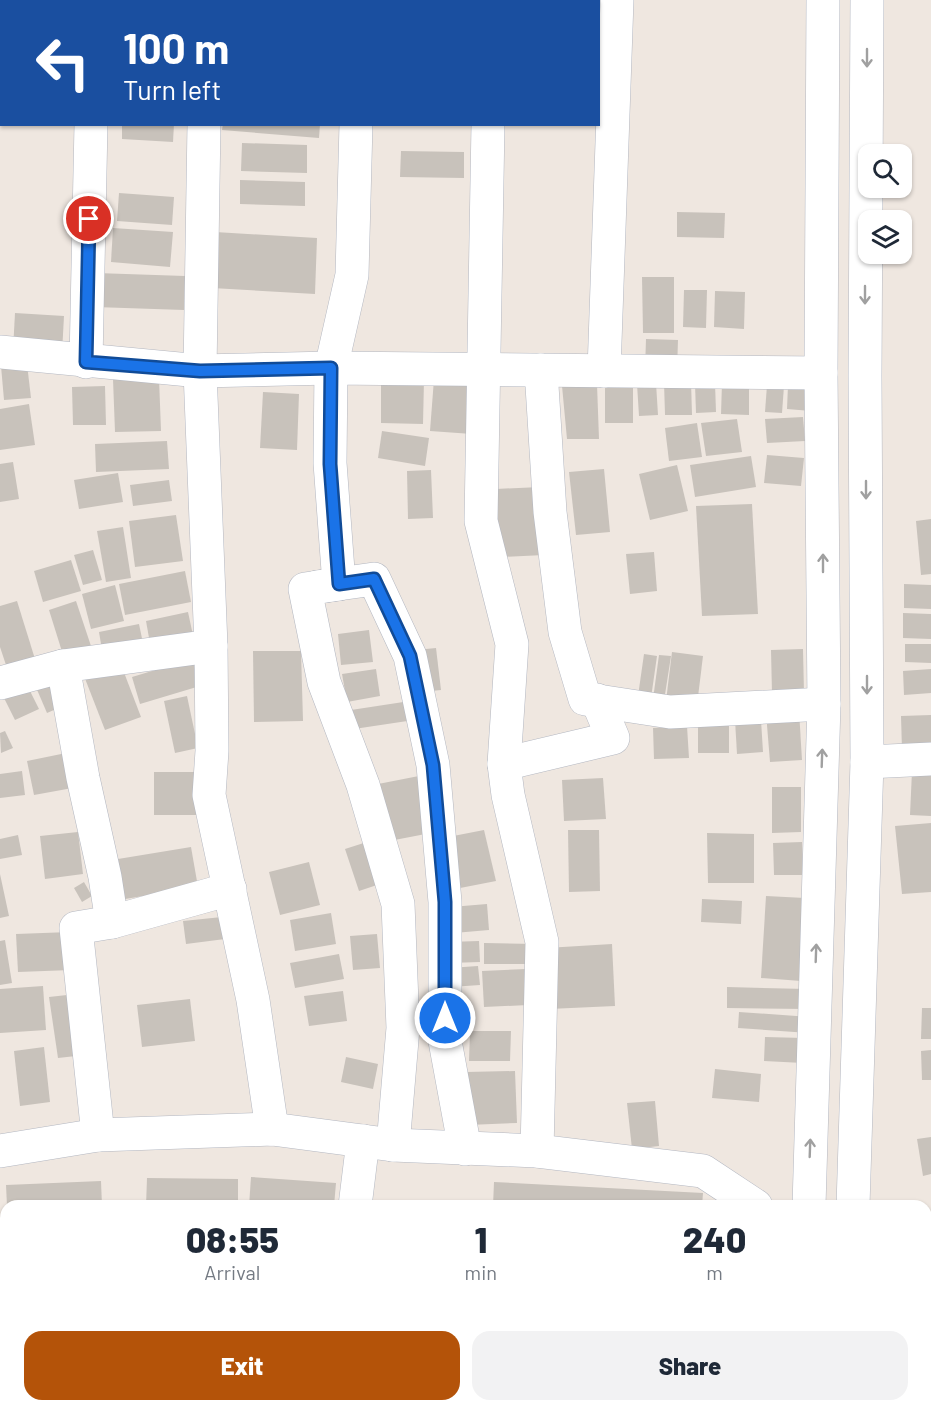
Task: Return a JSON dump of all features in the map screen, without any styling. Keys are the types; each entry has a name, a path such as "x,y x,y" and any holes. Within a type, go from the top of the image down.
{"street":[{"path":"604,370 617,0"},
{"path":"808,1200 824,704 821,373 823,0"},
{"path":"853,1200 867,762 865,388 867,0"},
{"path":"86,362 92,126"},
{"path":"204,126 200,371 211,646 212,751 209,795 253,1000 272,1129"},
{"path":"339,584 330,464 331,368 352,275 357,126"},
{"path":"488,126 481,521 512,644 504,764 508,795 542,942 537,1151"},
{"path":"0,352 86,362 200,371 331,368 821,373"},
{"path":"541,370 550,512 566,632 585,699 670,712 824,704"},
{"path":"357,1200 378,1143 404,1028 398,904 363,785 324,682 305,589 374,579 410,656 433,765 445,902 445,1041 465,1149"},
{"path":"0,683 63,666 211,646"},
{"path":"63,666 112,922"},
{"path":"504,764 613,738 597,700"},
{"path":"867,762 931,759"},
{"path":"98,1135 76,928 112,922 230,889"},
{"path":"0,1151 98,1135 272,1129 378,1143 537,1151 703,1171 747,1200"}],"building":[{"path":"122,126 174,126 173,142 122,139"},
{"path":"223,126 320,126 319,138 222,130"},
{"path":"242,143 307,145 307,173 241,171"},
{"path":"401,151 464,152 464,178 400,177"},
{"path":"240,180 305,182 305,206 240,204"},
{"path":"119,193 174,197 172,225 117,221"},
{"path":"677,212 725,213 724,238 677,237"},
{"path":"113,228 173,232 170,267 111,262"},
{"path":"215,232 317,238 315,294 212,288"},
{"path":"96,273 185,276 184,310 95,307"},
{"path":"642,277 674,277 674,333 643,333"},
{"path":"684,290 707,290 706,328 683,327"},
{"path":"715,291 745,292 744,329 714,327"},
{"path":"15,313 64,316 62,353 13,350"},
{"path":"646,339 678,340 677,371 645,370"},
{"path":"27,364 31,398 4,400 1,366"},
{"path":"159,378 161,431 115,432 113,379"},
{"path":"381,379 424,380 423,424 381,423"},
{"path":"434,379 475,381 472,434 430,431"},
{"path":"691,381 692,415 665,415 664,382"},
{"path":"605,382 633,382 633,423 605,423"},
{"path":"656,383 658,415 639,416 637,384"},
{"path":"715,383 716,412 696,413 695,384"},
{"path":"722,383 749,385 749,415 721,414"},
{"path":"597,384 599,439 567,439 562,386"},
{"path":"767,385 784,386 782,413 765,412"},
{"path":"788,385 813,387 811,411 787,409"},
{"path":"105,386 106,425 73,425 72,387"},
{"path":"263,392 299,394 297,450 260,448"},
{"path":"29,404 35,445 0,450 0,409"},
{"path":"803,417 805,441 767,443 765,419"},
{"path":"737,419 742,452 706,456 701,423"},
{"path":"697,423 702,457 669,461 665,428"},
{"path":"382,431 429,438 425,466 378,458"},
{"path":"167,441 169,469 96,472 95,444"},
{"path":"767,455 804,458 801,486 764,483"},
{"path":"751,456 756,487 695,497 690,465"},
{"path":"13,462 19,499 0,502 0,464"},
{"path":"677,465 688,511 650,520 639,474"},
{"path":"604,469 610,532 576,535 569,472"},
{"path":"431,470 433,518 408,519 407,471"},
{"path":"118,473 123,502 79,509 74,480"},
{"path":"169,480 172,501 133,506 130,485"},
{"path":"540,487 544,555 500,557 496,489"},
{"path":"752,504 758,614 702,616 696,506"},
{"path":"176,515 183,561 135,567 129,521"},
{"path":"931,519 931,574 921,575 916,521"},
{"path":"123,527 131,578 106,582 97,531"},
{"path":"93,550 102,580 83,585 74,555"},
{"path":"654,552 657,591 630,594 626,554"},
{"path":"71,560 81,591 43,602 34,571"},
{"path":"185,571 191,602 125,615 119,584"},
{"path":"904,584 931,585 931,609 904,608"},
{"path":"115,585 124,621 91,629 82,594"},
{"path":"17,601 35,659 7,668 0,647 0,606"},
{"path":"76,601 92,649 64,658 49,610"},
{"path":"188,612 194,640 151,649 146,621"},
{"path":"903,613 931,614 931,639 903,638"},
{"path":"139,624 144,648 103,656 99,632"},
{"path":"369,630 373,662 341,665 338,634"},
{"path":"905,644 931,644 931,663 905,662"},
{"path":"436,648 441,690 421,692 416,650"},
{"path":"803,649 804,693 772,694 771,650"},
{"path":"253,651 301,651 303,721 254,722"},
{"path":"672,652 703,656 697,705 666,701"},
{"path":"644,654 657,656 651,698 638,696"},
{"path":"659,655 671,656 664,701 653,699"},
{"path":"192,659 200,686 140,704 132,677"},
{"path":"120,662 141,717 105,730 84,676"},
{"path":"376,669 380,696 347,702 342,674"},
{"path":"931,669 931,693 904,695 903,671"},
{"path":"52,679 63,706 47,713 35,685"},
{"path":"27,685 39,709 15,720 3,696"},
{"path":"187,696 198,748 175,753 164,701"},
{"path":"410,701 414,720 354,729 351,710"},
{"path":"799,711 802,760 770,762 766,713"},
{"path":"931,715 931,749 902,750 901,716"},
{"path":"698,717 729,718 729,753 698,753"},
{"path":"735,720 761,720 763,752 737,754"},
{"path":"687,726 689,758 654,759 653,728"},
{"path":"5,731 13,748 1,753 0,733"},
{"path":"71,752 78,787 34,795 27,761"},
{"path":"22,771 25,795 0,798 0,774"},
{"path":"912,771 931,772 931,816 910,815"},
{"path":"154,772 203,772 203,815 154,815"},
{"path":"424,775 436,832 384,842 373,785"},
{"path":"603,778 606,819 564,821 562,780"},
{"path":"772,787 801,787 801,832 772,833"},
{"path":"931,823 931,892 902,894 895,826"},
{"path":"484,830 496,881 455,889 443,838"},
{"path":"568,830 599,830 600,891 569,892"},
{"path":"78,832 83,874 45,879 40,836"},
{"path":"707,833 754,834 754,883 708,883"},
{"path":"18,835 22,855 0,859 0,839"},
{"path":"370,841 383,883 359,891 345,849"},
{"path":"802,842 803,875 774,875 773,843"},
{"path":"191,847 198,887 125,899 118,859"},
{"path":"309,862 320,905 280,915 269,872"},
{"path":"0,874 9,916 0,918"},
{"path":"84,882 92,896 82,902 74,888"},
{"path":"766,896 805,898 801,981 761,978"},
{"path":"702,899 742,901 741,924 701,922"},
{"path":"487,904 489,930 454,933 451,907"},
{"path":"331,913 336,944 295,951 290,920"},
{"path":"222,917 225,939 186,944 183,921"},
{"path":"70,932 71,970 18,972 16,934"},
{"path":"377,934 380,968 353,970 350,936"},
{"path":"5,940 12,983 0,985 0,941"},
{"path":"479,941 480,962 449,963 448,942"},
{"path":"484,943 535,944 535,964 484,964"},
{"path":"612,944 615,1006 549,1009 546,948"},
{"path":"339,954 344,979 295,988 290,963"},
{"path":"478,966 480,985 451,987 449,968"},
{"path":"526,969 528,1005 484,1007 482,971"},
{"path":"43,986 46,1030 0,1033 0,989"},
{"path":"727,987 807,989 807,1009 727,1008"},
{"path":"343,991 347,1021 309,1026 304,996"},
{"path":"67,995 76,1056 58,1058 49,997"},
{"path":"190,999 195,1041 142,1047 137,1005"},
{"path":"922,1008 931,1008 931,1039 921,1039"},
{"path":"739,1012 810,1017 809,1033 738,1028"},
{"path":"470,1031 511,1031 510,1061 469,1061"},
{"path":"765,1037 804,1038 803,1063 764,1061"},
{"path":"44,1047 50,1102 20,1106 14,1051"},
{"path":"931,1050 931,1080 922,1080 921,1051"},
{"path":"346,1057 378,1064 373,1089 341,1082"},
{"path":"715,1069 761,1074 759,1102 712,1098"},
{"path":"515,1071 517,1123 468,1125 466,1072"},
{"path":"655,1101 659,1146 632,1149 627,1103"},
{"path":"931,1137 931,1174 923,1176 917,1139"},
{"path":"251,1177 336,1183 335,1200 249,1200"},
{"path":"147,1178 238,1179 238,1200 146,1200"},
{"path":"101,1181 102,1200 7,1200 6,1185"},
{"path":"494,1182 703,1193 702,1200 493,1200"}],"route":[{"path":"89,219 86,362 200,371 331,368 330,464 339,584 374,579 410,656 433,765 445,902 445,1018"}]}
